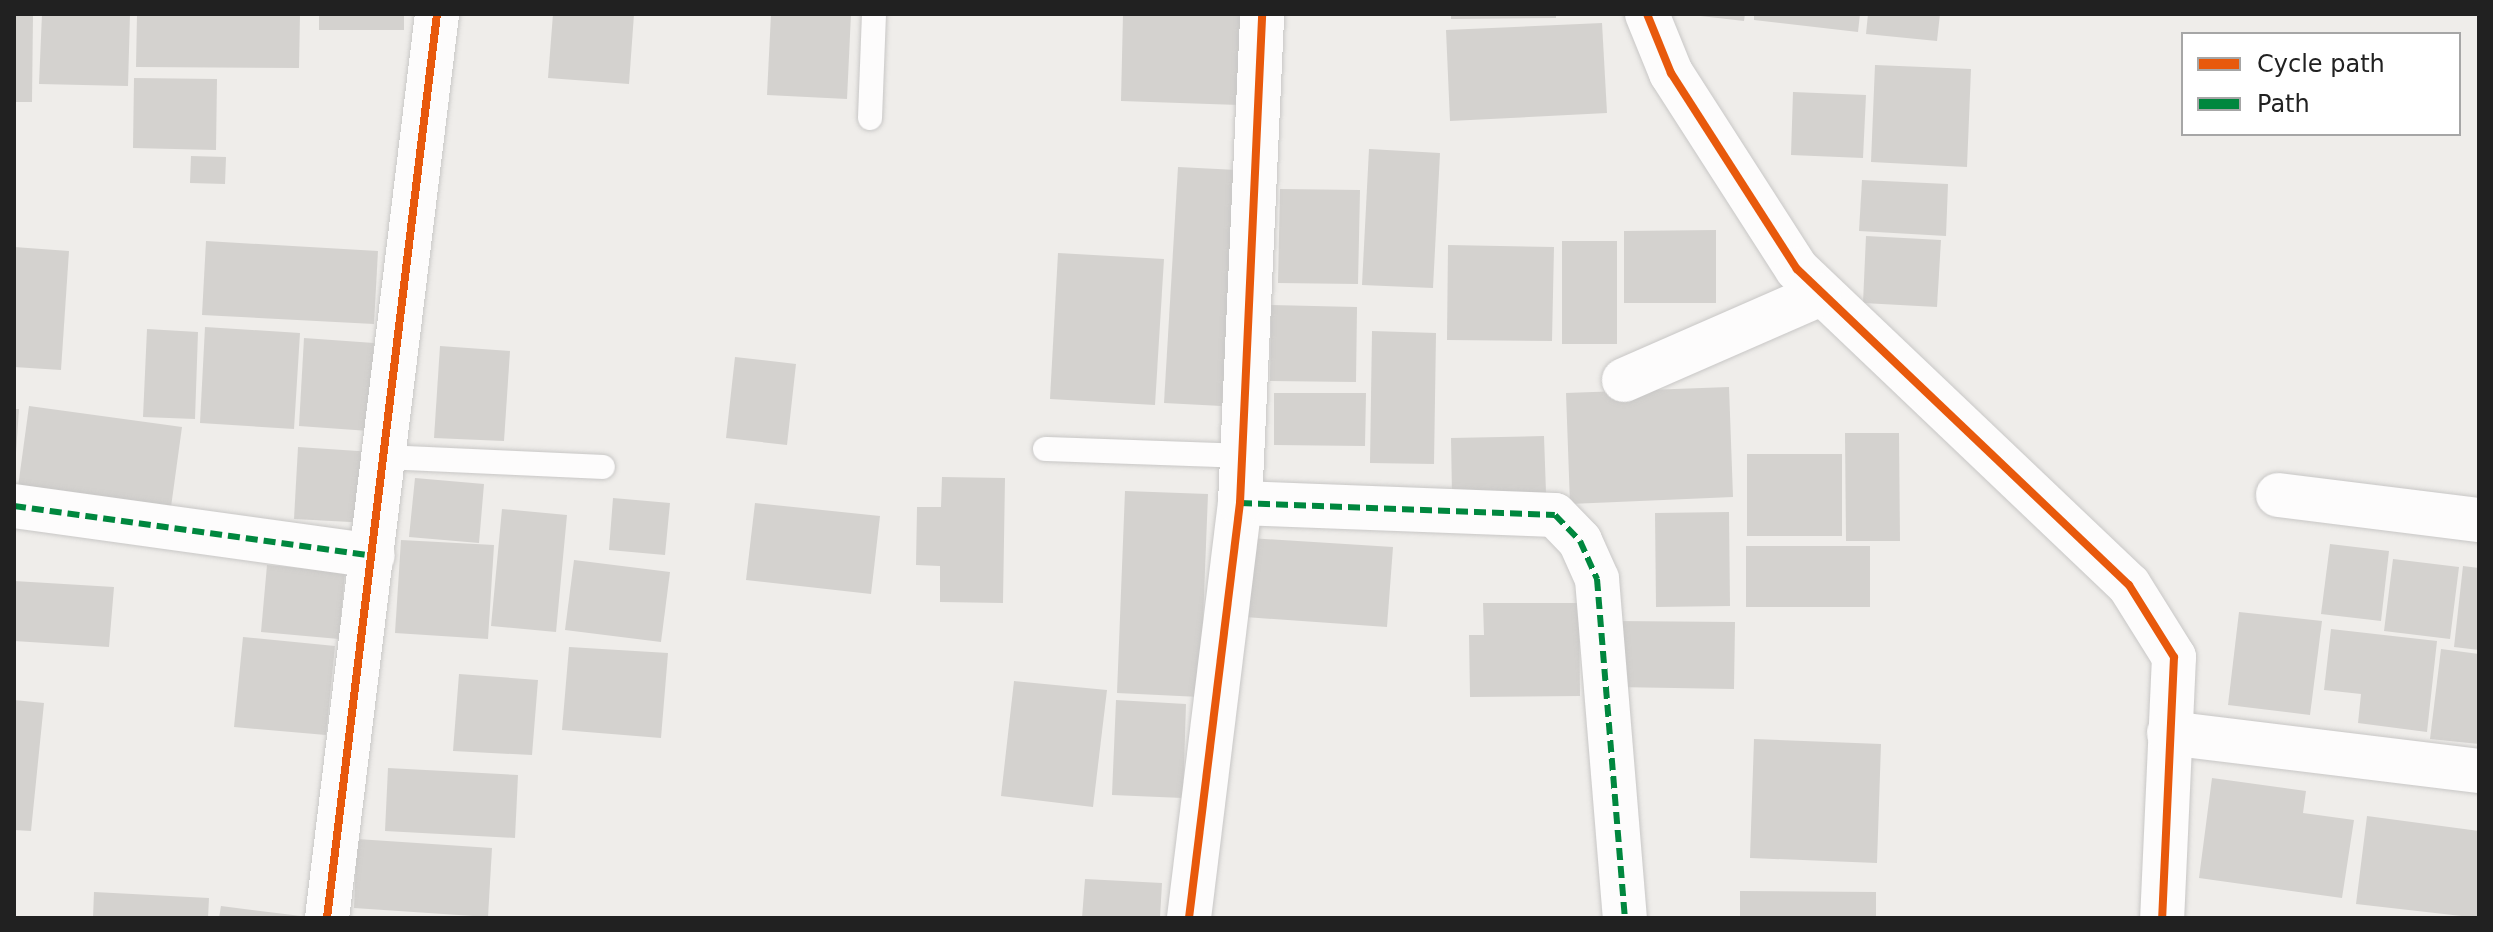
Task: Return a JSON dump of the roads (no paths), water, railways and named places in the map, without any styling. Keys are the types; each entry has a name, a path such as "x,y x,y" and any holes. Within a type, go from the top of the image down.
{"street":[{"path":"327,918 437,14"},
{"path":"1189,918 1240,503 1262,14"},
{"path":"1647,14 1671,73 1819,295 2129,585 2174,657 2162,918"},
{"path":"1624,380 1819,295"},
{"path":"2278,495 2479,520"},
{"path":"1240,503 1555,515 1580,541 1597,579 1625,918"},
{"path":"14,506 373,556"},
{"path":"2169,733 2479,771"}],"lane":[{"path":"870,118 874,14"},
{"path":"1045,449 1242,456"},
{"path":"385,457 603,467"}]}
